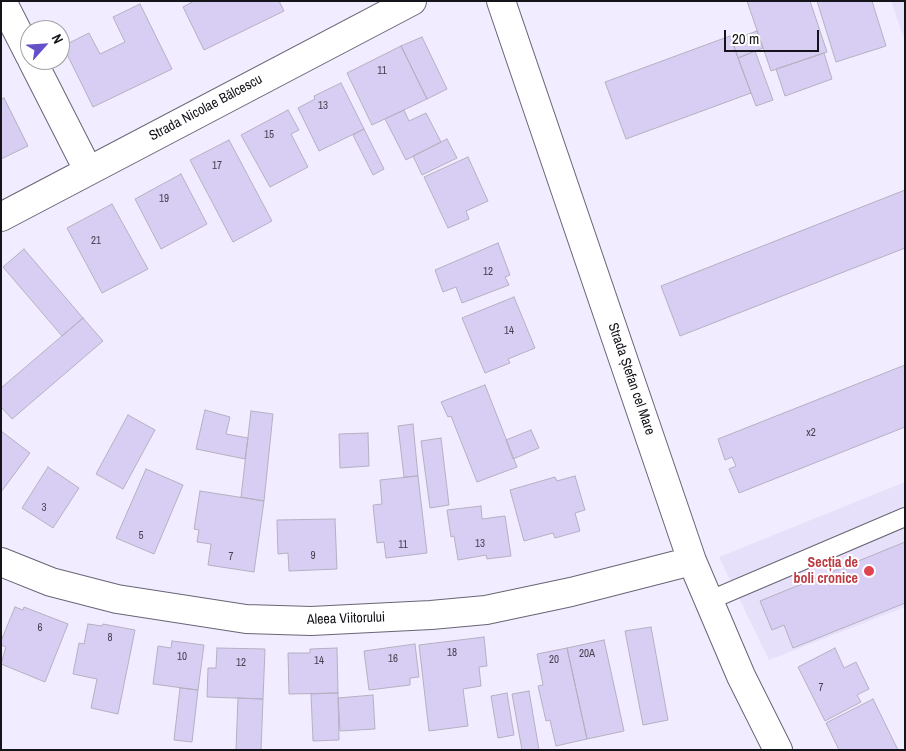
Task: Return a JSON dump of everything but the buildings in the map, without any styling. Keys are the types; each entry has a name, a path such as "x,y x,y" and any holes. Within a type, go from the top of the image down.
{"street":[{"path":"2,1 20,36"},
{"name":"Strada Nicolae Bălcescu","path":"1,216 412,1"},
{"name":"Strada Ștefan cel Mare","path":"501,1 692,561 713,613 778,750"},
{"path":"37,70 88,170"},
{"name":"Aleea Viitorului","path":"1,562 51,582 117,599 246,619 311,621 431,615 486,610 571,592 692,561"}],"lane":[{"path":"713,613 905,517"}],"shaded area":[{"path":"891,1 905,1 905,41"},
{"path":"905,482 905,607 769,660 719,557"}],"place":[{"name":"Secția de boli cronice","path":"869,571"}]}
